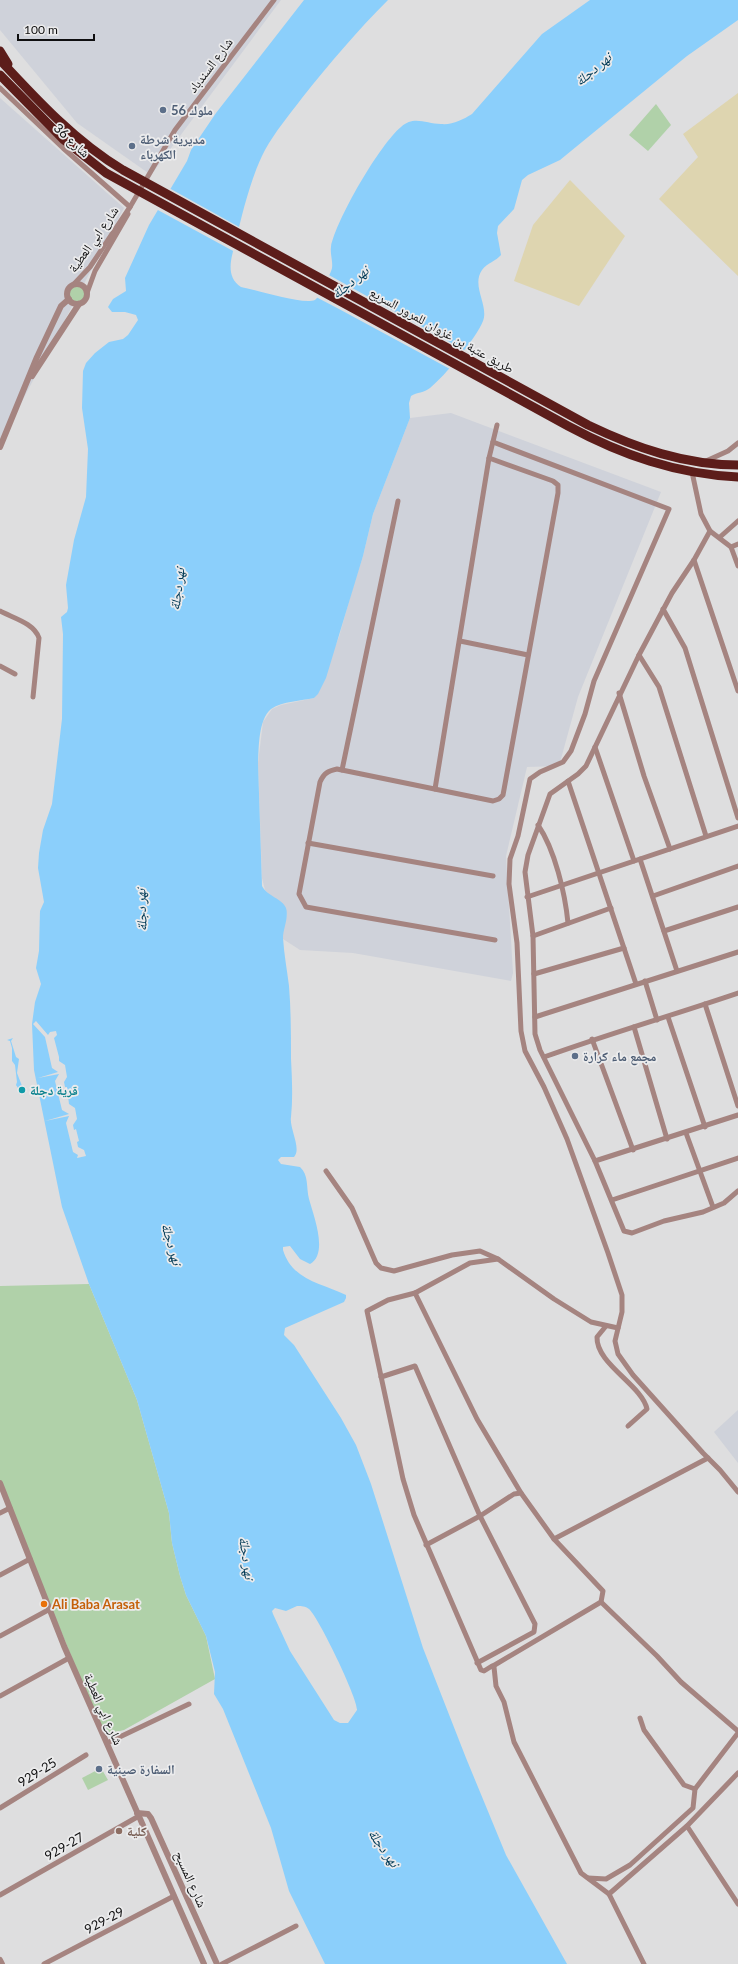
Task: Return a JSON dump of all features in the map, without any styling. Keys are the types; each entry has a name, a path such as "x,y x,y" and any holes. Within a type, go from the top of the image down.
{"highway":[{"path":"0,51 16,77"},
{"name":"طريق عتبة بن غزوان للمرور السريع","path":"0,60 82,141 123,170 588,425 636,445 680,459 704,463 738,465"},
{"name":"طريق عتبة بن غزوان للمرور السريع","path":"0,75 4,86 74,149 118,180 583,434 632,456 677,469 738,477"},
{"path":"0,79 4,86"}],"street":[{"name":"شارع السندباد","path":"130,207 175,130 274,0"},
{"name":"شارع 36","path":"4,86 63,148 130,207"},
{"name":"شارع ابي العطية","path":"0,447 37,357 59,310 68,299 68,290 90,267 130,207"},
{"name":"شارع ابي العطية","path":"29,379 79,304 85,300 95,271 128,216 130,207"},
{"name":"شارع ابي العطية","path":"74,284 83,285 87,293"},
{"path":"68,299 79,304"},
{"path":"435,789 489,458 497,425"},
{"path":"492,442 669,509 594,682 585,714 571,750 563,762 540,772 530,779 518,836 510,859 510,897 517,943 519,1008 525,1051 544,1087 567,1139 608,1253 623,1303 615,1341 618,1354 633,1375 720,1470 738,1492"},
{"path":"704,463 728,451 738,442"},
{"path":"489,458 553,481 558,485 558,493 502,795 499,799 493,800 342,770 329,770 323,776 308,843 299,894 306,907 495,940"},
{"path":"692,472 698,504 710,531 720,537 731,547 738,566"},
{"path":"342,770 398,501"},
{"path":"720,537 738,521"},
{"path":"710,531 694,560 663,609 619,693 586,766 550,794 528,855 525,872 532,936 535,1034 544,1057 596,1160 624,1231 627,1233 702,1212 724,1203 738,1191"},
{"path":"731,547 738,544"},
{"path":"694,560 738,691"},
{"path":"663,609 685,648 738,818"},
{"path":"0,611 37,631 39,638 33,697"},
{"path":"460,641 528,655"},
{"path":"639,655 659,687 706,836"},
{"path":"0,666 15,674"},
{"path":"619,693 644,776 670,849"},
{"path":"595,746 634,861"},
{"path":"568,781 636,984"},
{"path":"538,825 546,839 562,885 568,923"},
{"path":"528,897 738,826"},
{"path":"308,843 493,876"},
{"path":"640,859 677,971"},
{"path":"653,896 738,866"},
{"path":"664,931 738,907"},
{"path":"532,936 611,908"},
{"path":"534,974 624,948"},
{"path":"535,1017 738,952"},
{"path":"645,982 657,1020"},
{"path":"544,1057 738,993"},
{"path":"705,1004 738,1106"},
{"path":"668,1017 706,1127"},
{"path":"634,1027 667,1139"},
{"path":"592,1040 633,1150"},
{"path":"596,1160 706,1127 738,1115"},
{"path":"686,1133 713,1207"},
{"path":"612,1200 738,1158"},
{"path":"326,1171 352,1208 376,1263 381,1268 394,1271 452,1255 480,1251 498,1258 554,1299 591,1322 618,1328"},
{"path":"498,1258 470,1263 415,1293 388,1300 367,1311 404,1479 414,1515 477,1663 483,1672 601,1602"},
{"path":"415,1293 477,1420 521,1493 554,1539 602,1591 601,1602"},
{"path":"606,1326 597,1337 599,1349 617,1371 646,1400 647,1409 628,1426"},
{"path":"381,1377 415,1366 480,1516 535,1624 534,1632 477,1663"},
{"path":"554,1539 708,1458"},
{"name":"شارع ابي العطية","path":"0,1483 69,1658 204,1964"},
{"path":"426,1545 480,1516 514,1494 521,1493"},
{"path":"0,1513 10,1508"},
{"path":"0,1575 30,1559"},
{"path":"588,1878 606,1879 630,1865 693,1808 695,1789 738,1732 682,1682 601,1602"},
{"path":"0,1636 50,1609"},
{"path":"0,1696 69,1658"},
{"path":"493,1666 496,1686 504,1702 514,1742 581,1873 609,1894 644,1964"},
{"path":"107,1743 189,1704"},
{"path":"640,1718 644,1730 684,1785 695,1789"},
{"name":"929-25","path":"0,1808 86,1755"},
{"path":"609,1894 687,1826 738,1773"},
{"name":"929-27","path":"0,1895 138,1814"},
{"name":"شارع المسبح","path":"138,1814 148,1814 151,1818 217,1964"},
{"path":"687,1826 738,1904"},
{"name":"929-29","path":"44,1964 174,1896"},
{"path":"222,1964 296,1926"},
{"path":"0,1960 2,1964"}],"shaded area":[{"path":"0,0 281,0 151,175 77,123 0,30"},
{"path":"0,98 124,208 0,443"},
{"path":"451,413 661,492 578,697 559,766 527,767 506,856 513,973 511,981 353,953 300,950 283,939 283,929 287,914 265,890 262,878 258,763 263,722 272,709 281,705 314,698 339,637 363,556 373,514 410,418"},
{"path":"738,1410 738,1463 714,1432"}],"green space":[{"path":"656,104 671,125 648,151 629,135"},
{"path":"77,286 83,288 85,294 83,300 77,302 71,300 69,294 71,288"},
{"path":"89,1284 137,1400 169,1513 172,1543 180,1576 186,1595 206,1636 215,1679 124,1730 104,1735 0,1484 0,1286"},
{"path":"101,1768 108,1780 88,1790 82,1778"}],"sand":[{"path":"738,93 738,276 659,199 698,157 683,134"},
{"path":"570,180 625,236 579,306 514,281 533,225"}],"water":[{"name":"نهر دجلة","path":"304,0 388,0 322,73 287,117 269,143 260,160 244,206 231,259 232,277 241,287 290,299 309,301 315,300 322,290 332,268 331,247 341,219 371,165 392,136 406,123 411,121 420,121 436,124 450,124 472,114 542,34 590,0 738,0 738,20 687,56 560,160 528,175 522,180 514,209 498,226 497,233 501,255 484,268 479,276 479,289 484,309 483,321 480,328 460,356 436,383 428,390 411,396 409,403 410,418 373,514 363,556 326,678 318,694 314,698 286,703 271,709 261,727 259,742 258,763 262,886 267,892 282,902 287,912 283,938 290,1005 292,1088 291,1122 297,1149 294,1157 281,1157 278,1160 281,1164 300,1167 305,1174 319,1243 316,1259 310,1264 300,1259 290,1246 283,1247 283,1250 287,1260 300,1274 308,1279 346,1295 344,1302 285,1328 284,1335 294,1345 341,1418 356,1445 371,1484 423,1648 466,1758 506,1855 567,1964 325,1964 289,1891 271,1828 223,1709 214,1694 215,1672 206,1636 186,1595 180,1576 172,1543 169,1513 137,1400 89,1284 62,1207 34,1070 32,1024 35,1002 41,984 36,968 39,951 40,911 44,902 38,868 39,853 43,830 52,804 62,719 63,634 61,617 67,612 68,608 66,585 74,540 86,497 88,449 82,408 83,371 86,363 95,353 109,342 123,339 128,335 138,320 136,315 125,312 112,312 108,307 113,299 126,291 125,278 149,225 187,161 191,150 216,113","holes":["297,1606 308,1608 314,1615 345,1676 356,1703 357,1710 348,1723 340,1723 334,1720 290,1651 272,1611 275,1608 286,1611"]},
{"path":"13,1038 11,1041 16,1057 19,1059 17,1073 22,1086 18,1088 16,1085 15,1065 12,1061 12,1048 10,1041 7,1040"}],"pier":[{"path":"169,188 241,228 235,252 156,209"},
{"path":"327,274 466,351 450,369 316,297"},
{"path":"36,1021 48,1035 50,1032 56,1031 57,1035 54,1038 59,1061 65,1065 67,1077 64,1082 65,1087 67,1087 69,1104 75,1108 77,1119 73,1125 74,1130 76,1129 79,1141 77,1142 78,1147 84,1150 86,1156 77,1158 78,1155 73,1152 66,1123 69,1116 45,1121 69,1114 62,1110 55,1081 59,1074 38,1078 58,1072 52,1068 45,1037 33,1024"}],"place":[{"name":"ملوك 56","path":"163,110"},
{"name":"مديرية شرطة الكهرباء","path":"132,146"},
{"name":"مجمع ماء كرارة","path":"575,1056"},
{"name":"قرية دجلة","path":"22,1090"},
{"name":"Ali Baba Arasat","path":"44,1604"},
{"name":"السفارة صينية","path":"99,1769"},
{"name":"كلية","path":"119,1831"}]}
